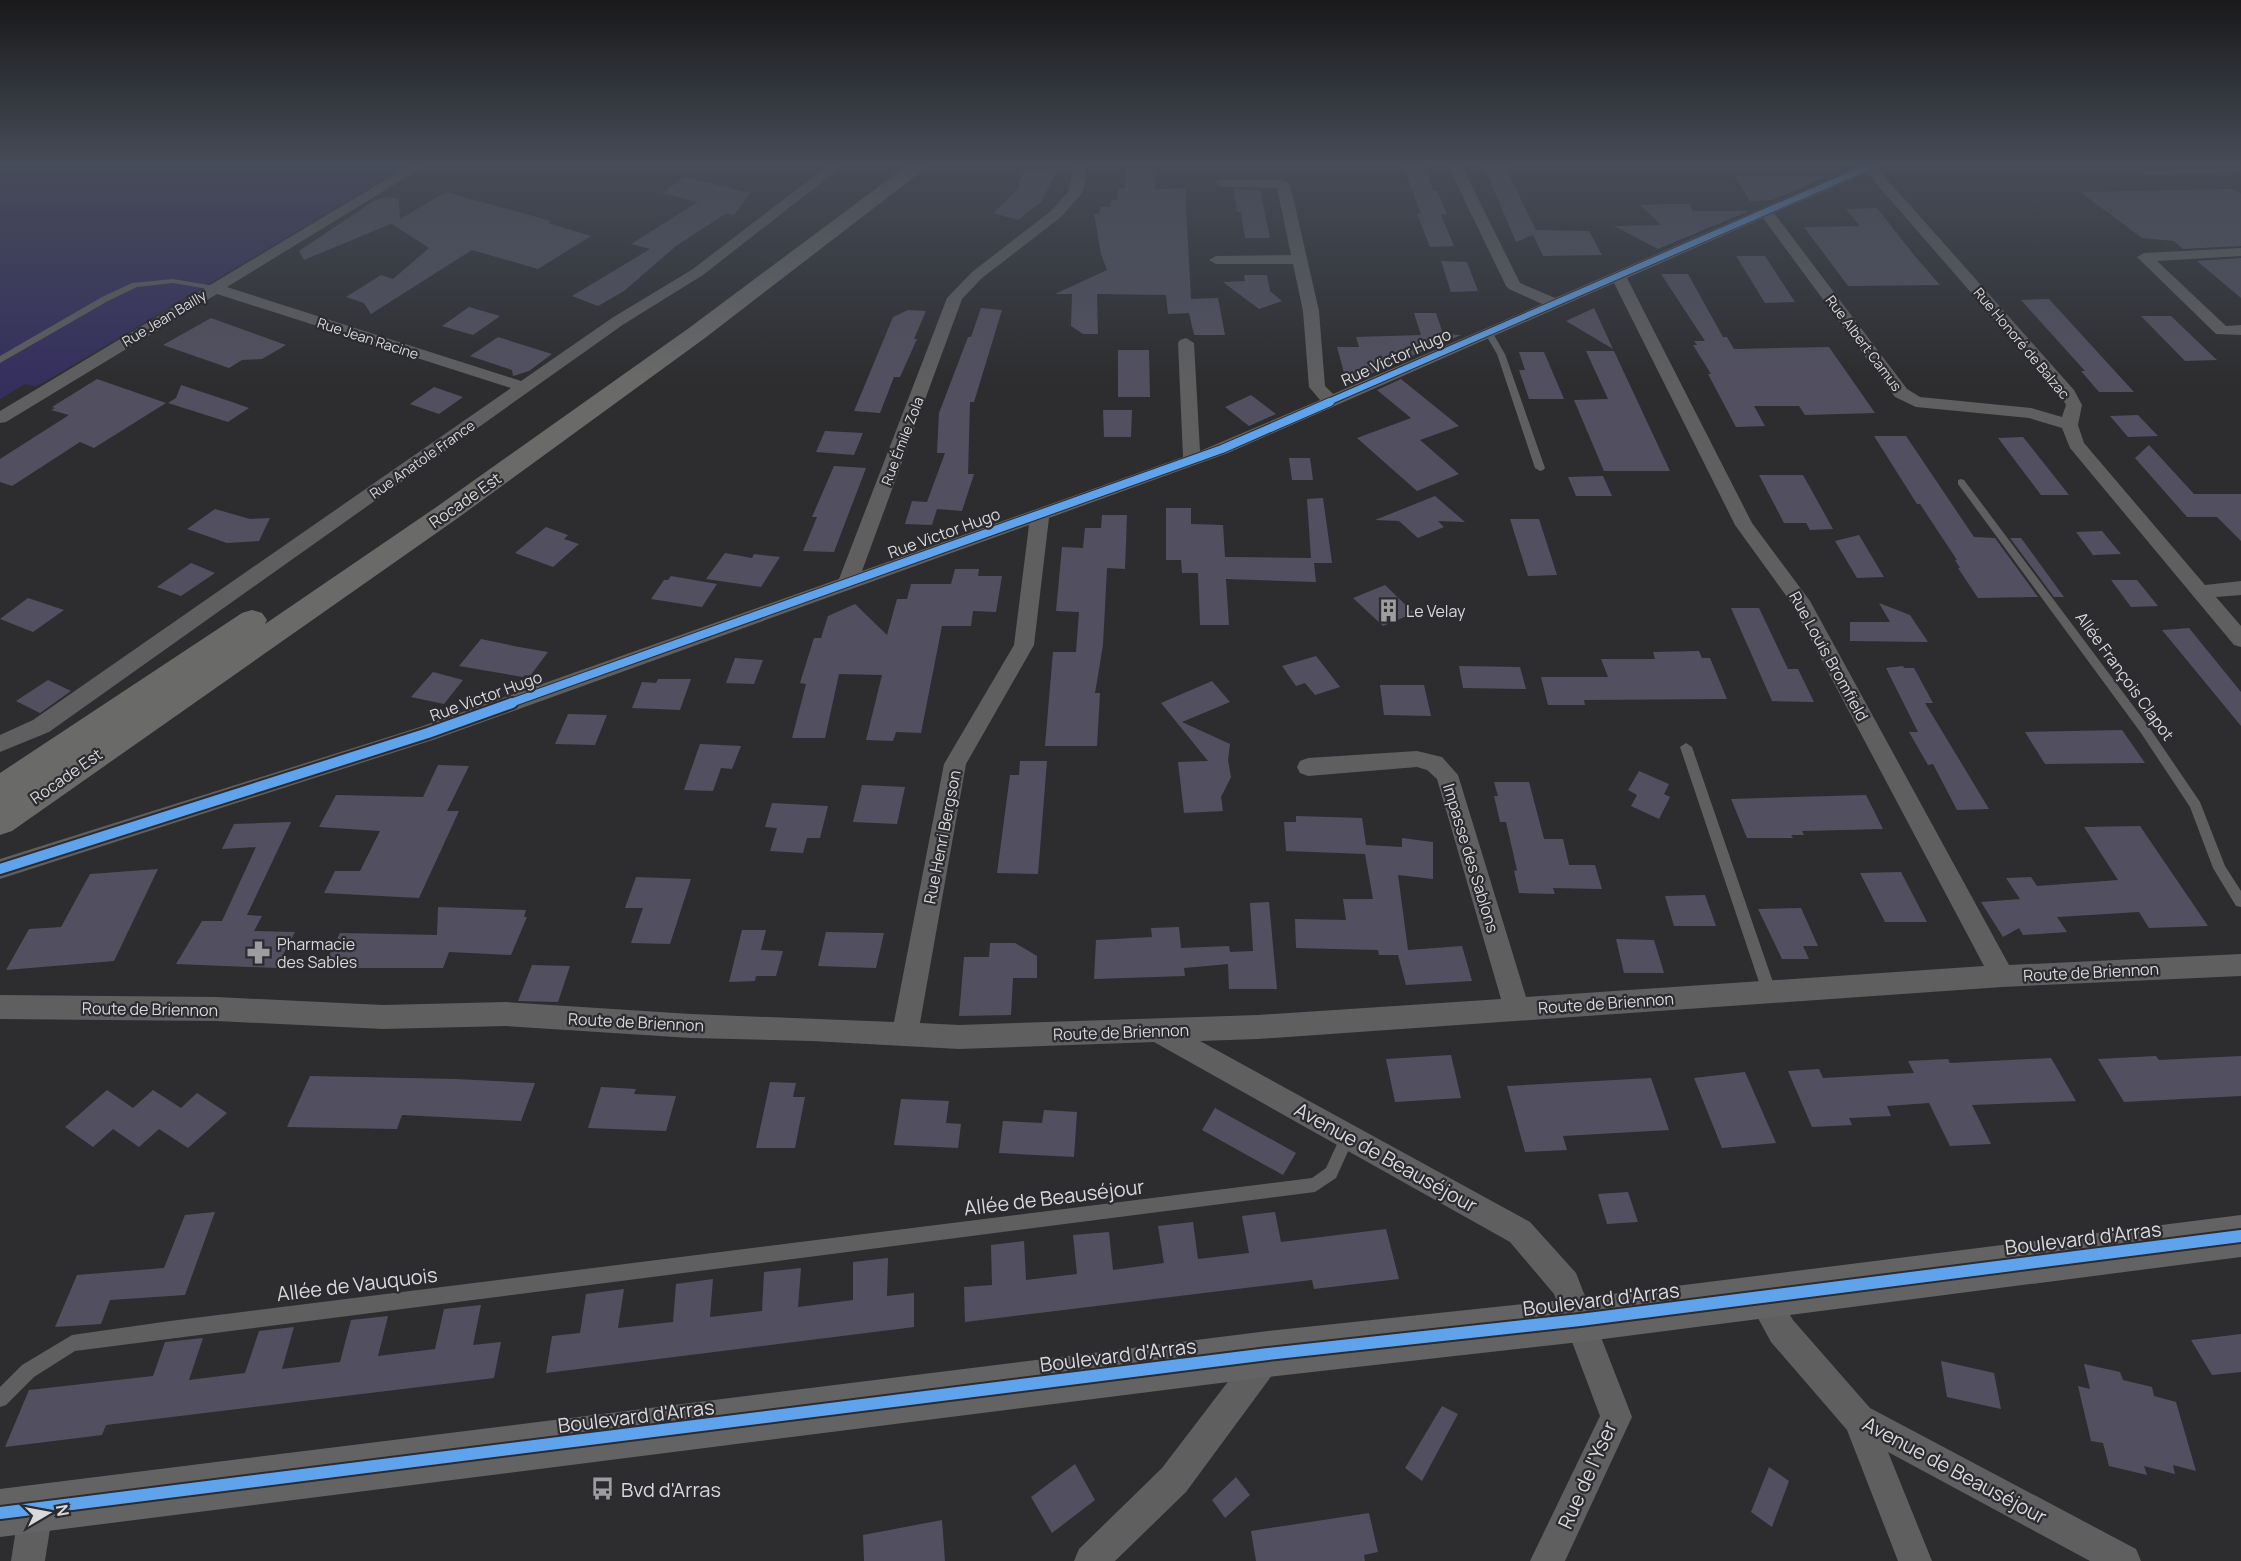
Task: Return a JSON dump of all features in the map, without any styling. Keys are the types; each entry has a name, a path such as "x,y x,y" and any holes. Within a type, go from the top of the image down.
{"highway":[{"name":"Rocade Est","path":"0,790 450,488 645,352 803,237"},
{"name":"Rocade Est","path":"0,821 445,514 697,333 824,237"}],"main road":[{"name":"Boulevard d'Arras","path":"18,1511 1268,1354 1762,1298 2241,1236"}],"street":[{"name":"Rue Jean Bailly","path":"0,418 299,237"},
{"name":"Rue Anatole France","path":"0,744 41,726 618,321 698,272 744,237"},
{"name":"Rue Émile Zola","path":"847,584 955,297 968,282 1025,237"},
{"path":"1294,237 1311,311 1317,387 1331,402"},
{"path":"1490,237 1514,286 1555,304"},
{"name":"Rue Victor Hugo","path":"0,869 428,733 1192,459 1331,402 1709,237"},
{"name":"Rue Albert Camus","path":"1785,237 1901,393 1916,402 2031,413 2068,425"},
{"name":"Rue Honoré de Balzac","path":"1933,237 2068,394 2074,405 2068,425 2076,444 2241,640"},
{"path":"2241,252 2144,257 2222,331 2241,330"},
{"path":"1216,260 1299,259"},
{"name":"Rue Louis Bromfield","path":"1618,276 1744,525 1800,601 2002,976"},
{"name":"Rue Jean Racine","path":"213,288 523,387"},
{"path":"1186,343 1192,459"},
{"name":"Rue Henri Bergson","path":"905,1034 955,764 1024,645 1040,513"},
{"path":"2200,592 2241,588"},
{"name":"Impasse des Sablons","path":"1308,766 1417,759 1434,763 1447,775 1517,1010"},
{"name":"Route de Briennon","path":"0,1007 217,1009 383,1017 506,1014 691,1026 959,1037 1258,1027 2002,976 2241,965"},
{"name":"Avenue de Beauséjour","path":"1156,1030 1520,1232 1565,1284 1580,1320"},
{"name":"Avenue de Beauséjour","path":"1762,1298 1782,1331 1859,1419 2124,1561"},
{"name":"Rue de l'Yser","path":"1547,1561 1616,1417 1580,1320"},
{"path":"1091,1561 1174,1480 1268,1354"},
{"path":"1859,1419 1915,1561"},
{"path":"18,1511 28,1561"}],"lane":[{"path":"0,360 105,299 135,285 172,281 213,288"},
{"path":"1488,332 1501,354 1540,468"},
{"name":"Allée François Clapot","path":"1961,482 2145,730 2196,805 2219,868 2241,902"},
{"path":"1686,747 1769,991"},
{"name":"Allée de Beauséjour","path":"738,1257 1315,1185 1331,1173 1348,1136"},
{"name":"Allée de Vauquois","path":"0,1400 28,1371 72,1343 738,1257"}],"shaded area":[{"path":"0,237 287,237 53,377 35,387 25,384 0,399"}],"building":[{"path":"320,237 360,237 304,260 299,251"},
{"path":"412,237 590,237 538,269 472,250 371,314 364,303 346,297 381,275 393,279 429,248"},
{"path":"642,237 690,237 676,246 624,291 598,306 572,296 650,249 631,244"},
{"path":"1098,237 1188,237 1191,299 1218,298 1225,335 1194,335 1189,313 1168,314 1166,295 1097,294 1098,334 1083,334 1071,326 1072,294 1055,294 1107,270"},
{"path":"1245,237 1270,238 1245,238"},
{"path":"1426,237 1450,237 1454,246 1430,247"},
{"path":"1514,237 1529,237 1516,242"},
{"path":"1534,237 1592,237 1602,255 1543,256"},
{"path":"1635,237 1687,237 1658,249"},
{"path":"1811,237 1900,237 1940,285 1848,286"},
{"path":"2140,237 2241,237 2241,246 2183,249 2174,241"},
{"path":"1736,256 1765,256 1795,302 1765,303"},
{"path":"2241,258 2241,298 2197,261"},
{"path":"1441,261 1467,262 1478,291 1451,292"},
{"path":"1661,274 1688,274 1723,337 1727,337 1734,349 1829,347 1875,413 1805,415 1799,406 1754,406 1765,426 1736,427 1708,374 1711,374 1693,345 1697,345 1694,341 1705,341"},
{"path":"1244,275 1267,275 1270,291 1282,301 1259,309 1223,282 1245,281"},
{"path":"2049,299 2134,392 2099,392 2081,371 2085,371 2021,300"},
{"path":"469,307 500,316 473,335 442,326"},
{"path":"981,308 1002,310 974,402 970,402 968,474 974,474 962,511 937,509 932,525 905,524 912,501 927,502 945,453 937,453 939,413"},
{"path":"1594,308 1613,349 1566,321"},
{"path":"908,310 926,311 914,339 917,339 900,377 894,377 880,413 854,411 893,317"},
{"path":"1414,313 1436,313 1443,334 1461,335 1347,384 1337,347 1359,347 1356,337 1421,335"},
{"path":"2141,316 2171,316 2217,360 2185,361"},
{"path":"211,318 286,345 262,359 242,360 229,368 163,345"},
{"path":"498,337 552,354 529,371 513,376 512,370 470,356"},
{"path":"1118,350 1149,350 1150,397 1118,397"},
{"path":"1586,351 1614,351 1670,471 1604,471 1574,400 1608,399"},
{"path":"1519,352 1544,352 1564,399 1529,399 1519,370 1525,370"},
{"path":"97,379 166,403 94,448 80,442 12,486 0,482 0,459 69,415 51,410 55,408 52,407"},
{"path":"1401,379 1459,426 1420,440 1459,474 1417,491 1357,438 1411,418 1377,390"},
{"path":"181,385 249,408 228,422 168,403 176,398"},
{"path":"434,387 463,397 439,414 410,404"},
{"path":"1251,395 1276,414 1249,426 1225,407"},
{"path":"1103,410 1132,410 1131,437 1104,437"},
{"path":"2138,415 2158,436 2128,437 2110,416"},
{"path":"825,431 863,433 854,455 816,452"},
{"path":"1874,436 1906,436 1974,537 1995,538 2038,597 1978,598 1958,568 1960,568 1955,560 1957,560 1920,504 1917,504"},
{"path":"2023,437 2069,495 2041,495 1998,438"},
{"path":"2149,445 2194,494 2241,494 2241,541 2217,517 2187,517 2135,458"},
{"path":"1289,458 1310,458 1313,480 1292,480"},
{"path":"834,466 866,468 834,552 803,551 817,517 812,517"},
{"path":"1759,475 1803,475 1833,529 1810,530 1806,523 1784,523"},
{"path":"1603,476 1612,496 1576,496 1568,477"},
{"path":"1435,496 1465,522 1438,521 1444,527 1418,538 1399,521 1375,520"},
{"path":"1323,498 1332,563 1314,563 1316,582 1226,579 1229,625 1200,625 1198,573 1182,573 1181,560 1166,560 1166,508 1191,508 1191,524 1223,525 1225,557 1311,558 1307,499"},
{"path":"215,509 250,519 270,518 259,541 227,543 187,529"},
{"path":"1102,515 1127,515 1125,569 1107,568 1103,645 1095,693 1100,693 1097,746 1045,746 1053,652 1076,652 1079,612 1056,611 1062,547 1083,548 1085,528 1101,528"},
{"path":"1510,519 1539,519 1557,575 1528,576"},
{"path":"546,527 568,535 564,539 579,544 553,567 515,553"},
{"path":"2102,531 2121,554 2093,555 2076,532"},
{"path":"1859,535 1884,577 1857,578 1835,541"},
{"path":"2010,538 2021,538 2064,597 2054,597"},
{"path":"725,553 752,558 754,554 780,557 761,587 706,579"},
{"path":"191,563 215,573 181,596 157,587"},
{"path":"955,569 979,569 978,576 1002,576 996,612 973,611 971,626 942,626 921,733 896,732 893,741 866,740 882,675 839,674 825,738 792,738 806,684 800,683 814,638 821,638 828,616 855,604 887,635 897,599 907,599 911,584 951,584"},
{"path":"671,576 717,584 702,607 651,599 664,580 668,580"},
{"path":"2111,580 2137,580 2158,606 2131,607"},
{"path":"1385,585 1414,613 1383,626 1353,598"},
{"path":"28,598 64,610 33,632 0,619"},
{"path":"1879,603 1910,615 1928,642 1850,641 1850,622 1890,622"},
{"path":"1731,608 1759,608 1788,669 1798,669 1814,702 1772,701"},
{"path":"2189,628 2241,692 2241,726 2162,630"},
{"path":"481,639 548,652 530,676 523,677 459,666"},
{"path":"1699,651 1702,658 1710,658 1727,699 1584,700 1585,705 1548,705 1541,677 1608,677 1601,659 1655,659 1653,652"},
{"path":"1316,656 1340,687 1315,695 1305,683 1296,686 1282,666"},
{"path":"735,658 763,660 754,684 726,683"},
{"path":"1459,666 1520,667 1526,689 1463,688"},
{"path":"1903,666 1914,668 1933,703 1925,703 1989,809 1957,810 1933,764 1928,765 1909,732 1918,732 1886,668"},
{"path":"433,672 463,680 444,704 411,697"},
{"path":"658,679 691,679 680,710 632,708 642,682 656,683"},
{"path":"48,680 71,691 40,713 16,701"},
{"path":"1212,681 1230,702 1182,722 1230,744 1228,760 1231,777 1221,797 1223,811 1184,813 1178,762 1208,761 1161,703"},
{"path":"1380,685 1424,685 1431,716 1384,715"},
{"path":"568,714 607,715 595,745 555,744"},
{"path":"2122,730 2145,763 2045,764 2025,732"},
{"path":"700,744 741,746 732,769 721,768 713,791 684,790"},
{"path":"1020,761 1047,761 1038,874 997,873 1010,775 1019,775"},
{"path":"438,765 469,766 447,811 459,811 419,898 324,893 335,871 360,871 380,831 319,827 336,795 423,797"},
{"path":"1639,771 1669,784 1664,794 1670,797 1659,819 1631,806 1637,795 1628,790"},
{"path":"1494,782 1529,782 1544,839 1563,839 1569,865 1595,865 1602,889 1553,888 1555,894 1519,893 1514,871 1517,870 1506,822 1500,822 1494,796 1498,796"},
{"path":"862,785 905,787 897,824 853,822"},
{"path":"1866,795 1883,829 1802,831 1804,835 1791,835 1793,838 1747,838 1731,799"},
{"path":"772,803 828,806 820,838 807,838 803,853 770,851 777,828 765,827"},
{"path":"1296,816 1362,818 1366,845 1402,847 1402,838 1433,842 1433,879 1398,875 1408,950 1462,946 1472,981 1406,985 1398,955 1379,955 1378,950 1296,948 1295,919 1346,920 1343,899 1373,899 1365,854 1286,851 1284,822 1296,822"},
{"path":"291,822 247,915 262,916 254,931 295,932 276,968 176,964 202,921 222,921 256,847 222,849 234,824"},
{"path":"2140,826 2208,926 2149,928 2139,912 2057,917 2067,932 2023,935 2019,928 2003,937 1981,902 2020,899 2006,878 2031,877 2037,886 2118,880 2084,827"},
{"path":"158,869 114,961 6,970 29,929 61,927 90,874"},
{"path":"1901,872 1927,922 1885,922 1860,873"},
{"path":"636,877 691,879 670,944 631,943 643,908 625,908"},
{"path":"1705,895 1716,926 1674,926 1665,896"},
{"path":"1269,902 1277,989 1229,989 1228,964 1184,968 1185,976 1094,979 1096,940 1152,937 1151,928 1179,927 1181,948 1229,946 1230,952 1253,951 1250,903"},
{"path":"438,907 526,910 524,917 527,917 511,955 449,952 443,968 323,968 340,933 437,935"},
{"path":"1801,908 1818,946 1803,946 1809,959 1782,959 1758,909"},
{"path":"742,930 766,930 761,950 783,951 776,976 756,976 755,981 729,982"},
{"path":"826,932 884,933 876,968 818,966"},
{"path":"1616,939 1654,940 1664,973 1624,973"},
{"path":"990,943 1015,943 1037,956 1037,978 1013,978 1011,1015 959,1016 964,957 989,957"},
{"path":"532,965 570,966 558,1002 518,1001"},
{"path":"1451,1055 1461,1098 1395,1102 1386,1059"},
{"path":"2156,1056 2159,1060 2241,1056 2241,1096 2124,1102 2098,1059"},
{"path":"2051,1058 2076,1101 1972,1105 1991,1144 1950,1146 1929,1103 1887,1106 1891,1116 1849,1118 1852,1125 1812,1127 1788,1071 1819,1069 1823,1078 1914,1073 1908,1061 1948,1059 1950,1063"},
{"path":"1745,1072 1776,1143 1722,1148 1694,1078"},
{"path":"310,1076 535,1083 521,1121 402,1115 397,1129 287,1127"},
{"path":"1651,1078 1669,1130 1563,1136 1567,1150 1525,1152 1507,1086"},
{"path":"770,1082 796,1083 793,1097 805,1097 795,1148 756,1148"},
{"path":"601,1087 636,1089 634,1094 676,1096 666,1131 588,1128"},
{"path":"107,1090 133,1108 153,1090 181,1108 197,1093 227,1113 188,1148 159,1129 139,1147 113,1129 93,1147 65,1127"},
{"path":"901,1099 949,1101 946,1123 961,1124 958,1148 894,1145"},
{"path":"1215,1108 1296,1153 1283,1175 1202,1130"},
{"path":"1044,1110 1077,1112 1074,1157 999,1153 1003,1121 1042,1123"},
{"path":"1628,1192 1638,1222 1607,1224 1598,1194"},
{"path":"215,1212 185,1295 110,1300 101,1324 55,1327 77,1275 164,1268 185,1215"},
{"path":"1275,1212 1281,1242 1386,1229 1399,1279 1314,1289 1312,1280 965,1322 964,1287 992,1285 991,1245 1024,1241 1026,1280 1077,1274 1073,1235 1109,1232 1113,1270 1164,1263 1158,1226 1193,1222 1198,1259 1249,1253 1242,1216"},
{"path":"888,1258 887,1296 914,1293 914,1327 546,1373 552,1336 580,1333 586,1294 624,1289 618,1328 673,1322 676,1284 713,1279 710,1317 762,1311 764,1272 801,1268 798,1307 853,1300 853,1262"},
{"path":"481,1305 473,1345 501,1342 494,1378 106,1425 102,1435 5,1447 29,1390 153,1376 165,1342 203,1338 189,1380 245,1373 259,1331 294,1327 282,1369 340,1362 351,1320 388,1316 378,1356 435,1349 444,1309"},
{"path":"2241,1334 2241,1372 2212,1375 2191,1340"},
{"path":"1941,1361 1994,1373 2001,1409 1947,1397"},
{"path":"2084,1364 2120,1372 2123,1380 2152,1387 2154,1396 2176,1402 2196,1471 2173,1465 2175,1474 2144,1466 2147,1475 2109,1466 2103,1443 2091,1441 2078,1386 2090,1389"},
{"path":"1442,1406 1458,1414 1422,1481 1405,1468"},
{"path":"1075,1464 1095,1500 1052,1533 1031,1497"},
{"path":"1769,1467 1789,1481 1772,1527 1751,1512"},
{"path":"1236,1477 1250,1495 1225,1518 1212,1500"},
{"path":"1369,1513 1378,1552 1364,1555 1365,1561 1256,1561 1251,1531"},
{"path":"942,1520 945,1561 864,1561 863,1535"}],"cycle path":[{"path":"0,869 428,733 1222,449 1708,237"},
{"path":"0,1513 1268,1354 1580,1320 2241,1236"}],"place":[{"name":"Le Velay","path":"1388,611"},
{"name":"Pharmacie des Sables","path":"259,953"},
{"name":"Bvd d'Arras","path":"603,1489"}]}
